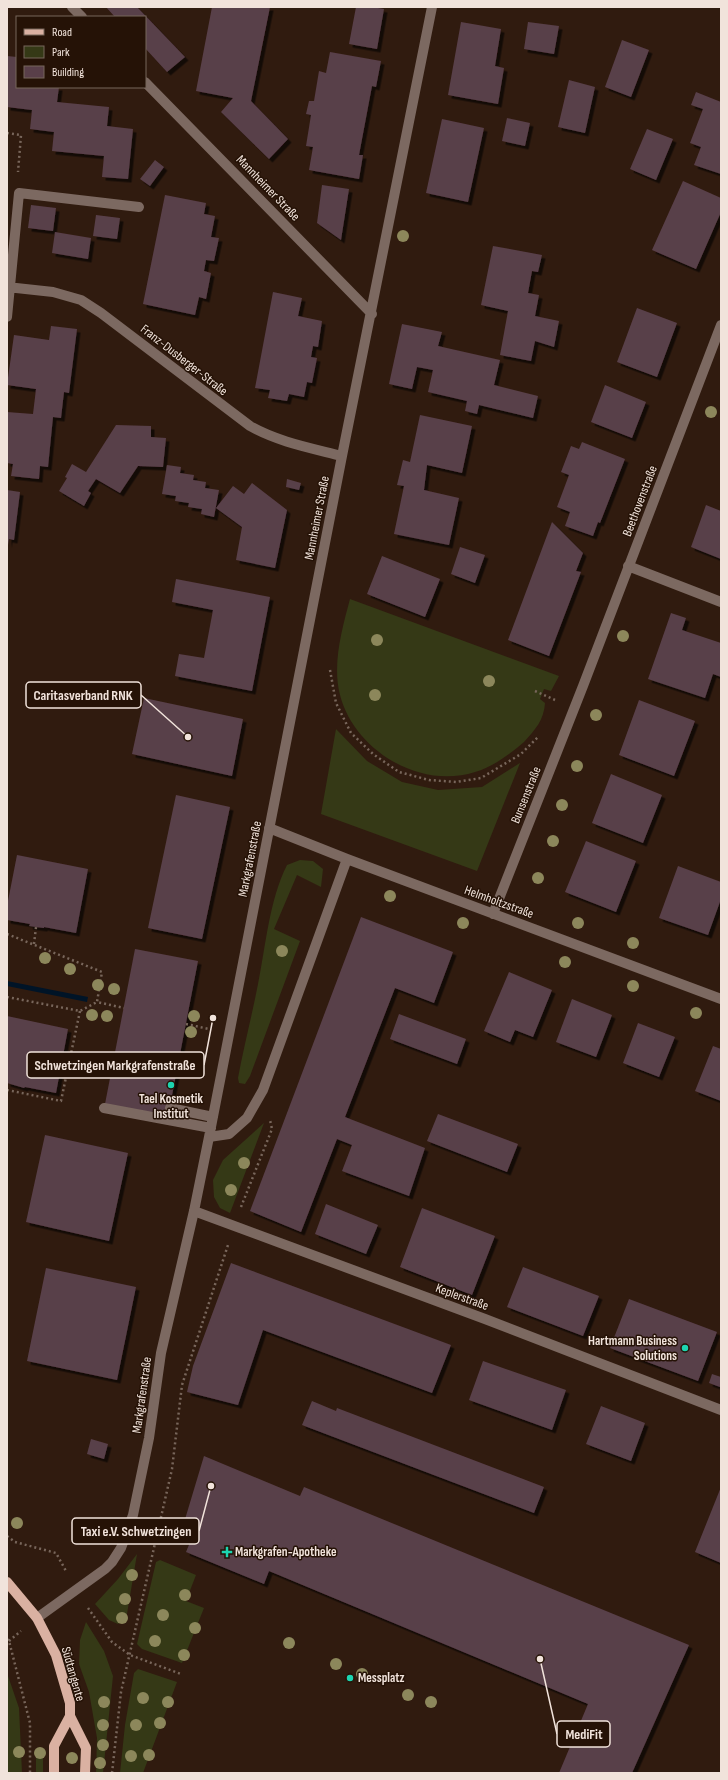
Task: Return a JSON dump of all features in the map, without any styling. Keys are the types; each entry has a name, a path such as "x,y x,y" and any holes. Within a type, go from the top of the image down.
{"main road":[{"name":"Südtangente","path":"7,1582 37,1618 56,1655 70,1703 70,1716 86,1748 85,1773"},
{"name":"Südtangente","path":"54,1773 54,1746 70,1716"}],"street":[{"path":"72,7 81,16"},
{"name":"Mannheimer Straße","path":"317,586 432,7"},
{"name":"Mannheimer Straße","path":"146,83 372,314"},
{"path":"7,317 19,193 140,207"},
{"name":"Franz-Dusberger-Straße","path":"9,287 53,292 81,300 101,313 250,426 277,438 342,456"},
{"name":"Beethovenstraße","path":"583,686 721,325"},
{"path":"628,566 721,602"},
{"name":"Markgrafenstraße","path":"37,1618 105,1569 112,1562 121,1548 133,1515 149,1438 162,1353 210,1133 317,586"},
{"name":"Bunsenstraße","path":"493,914 583,686"},
{"name":"Helmholtzstraße","path":"269,828 346,859 721,999"},
{"path":"104,1108 210,1133 229,1134 247,1118 263,1090 346,859"},
{"path":"170,1108 213,1117"},
{"name":"Keplerstraße","path":"194,1211 721,1410"}],"path":[{"path":"7,133 21,135 17,186 19,193"},
{"path":"330,670 336,703 351,733 372,754 399,772 429,780 449,782 481,778 522,754 541,734"},
{"path":"535,691 557,701"},
{"path":"34,944 36,927"},
{"path":"7,934 102,972 97,1002"},
{"path":"7,997 80,1011 97,1002 124,1008"},
{"path":"7,1090 61,1101 80,1011"},
{"path":"16,1092 17,1087"},
{"path":"112,1773 121,1692 172,1469 182,1385 234,1226 272,1129 263,1090"},
{"path":"7,1536 15,1542 56,1553"},
{"path":"7,1639 9,1641 30,1724 30,1773"},
{"path":"130,1655 181,1674"}],"green space":[{"path":"350,599 559,676 551,691 544,689 540,699 545,703 543,715 535,729 524,742 507,755 488,767 475,772 454,776 433,775 412,770 392,761 374,748 359,733 348,715 340,695 337,671 339,647"},
{"path":"336,729 367,761 402,782 438,790 482,787 520,763 477,871 321,814"},
{"path":"300,860 313,861 323,869 321,887 297,875 274,929 300,941 250,1076 245,1084 239,1083 238,1078 276,893 287,865"},
{"path":"264,1123 230,1213 220,1208 214,1197 213,1180 223,1160"},
{"path":"137,1554 126,1620 118,1624 109,1620 95,1604 118,1579"},
{"path":"160,1560 196,1575 186,1601 204,1608 182,1663 142,1649 137,1644 156,1562"},
{"path":"86,1622 104,1651 113,1676 103,1773 96,1773 97,1738 89,1692 79,1664 80,1640"},
{"path":"138,1669 177,1682 143,1773 120,1773 125,1725 134,1673"},
{"path":"7,1673 19,1708 22,1773 7,1773"},
{"path":"36,1749 43,1749 43,1773 36,1773"}],"water":[{"path":"7,981 88,997 87,1002 7,986"}],"building":[{"path":"106,7 137,7 146,16 114,16"},
{"path":"212,7 270,7 251,101 288,139 269,159 221,112 233,98 196,91"},
{"path":"356,7 384,9 377,49 349,44"},
{"path":"146,16 185,57 167,72 146,49"},
{"path":"461,22 501,29 495,66 504,68 498,104 448,95"},
{"path":"528,22 559,26 554,54 524,49"},
{"path":"622,40 649,50 631,97 605,87"},
{"path":"330,52 381,61 376,87 372,86 359,155 363,155 359,179 309,170 313,147 306,146 311,115 306,114 309,101 314,101 319,71 326,73"},
{"path":"7,56 16,57 16,88 59,88 57,102 109,107 107,126 133,129 128,179 102,177 104,156 52,151 54,132 30,129 32,110 7,107"},
{"path":"569,80 595,87 585,133 558,127"},
{"path":"696,92 721,102 721,174 694,165 701,147 690,143 703,109 691,105"},
{"path":"507,118 530,123 525,146 502,141"},
{"path":"442,119 484,128 468,202 426,193"},
{"path":"647,129 673,139 656,180 630,169"},
{"path":"155,160 164,167 150,186 140,179"},
{"path":"683,181 721,198 721,212 696,269 652,250"},
{"path":"322,185 349,189 341,240 317,223"},
{"path":"165,195 206,203 204,214 215,216 211,237 219,238 214,261 206,260 204,271 211,273 206,299 199,297 195,315 143,304"},
{"path":"31,205 56,208 53,231 28,228"},
{"path":"96,215 120,218 117,239 93,236"},
{"path":"55,232 91,238 88,259 52,253"},
{"path":"493,246 542,255 538,272 532,271 528,293 539,295 535,316 559,321 554,347 535,341 531,361 500,355 508,311 481,305"},
{"path":"273,292 302,298 298,316 322,321 318,347 313,346 311,357 317,358 312,383 307,382 304,397 289,394 287,401 268,398 270,390 255,388"},
{"path":"637,308 677,323 657,377 617,362"},
{"path":"402,324 442,332 438,346 500,360 494,385 538,396 533,418 479,405 477,414 465,411 467,401 428,392 433,370 417,367 412,389 389,384"},
{"path":"51,326 77,329 69,393 64,392 61,418 53,417 48,467 40,466 39,479 11,476 13,464 7,463 7,412 33,414 36,389 7,385 14,335 49,340"},
{"path":"605,385 646,402 632,438 591,422"},
{"path":"420,415 472,426 462,473 427,465 424,490 459,498 449,545 394,534 404,486 397,485 403,460 410,462"},
{"path":"116,425 151,426 151,437 166,438 163,467 138,466 120,493 96,479 88,491 91,493 84,506 59,491 67,478 65,477 72,464 86,472"},
{"path":"582,442 625,459 600,523 598,522 593,536 565,526 570,512 557,507 569,475 561,472 571,446 579,449"},
{"path":"167,465 181,467 180,473 194,475 193,480 206,482 205,488 219,490 214,517 201,514 202,509 188,507 189,503 175,501 176,496 162,494"},
{"path":"287,479 301,483 299,490 286,487"},
{"path":"252,483 287,510 275,568 236,560 242,527 216,508 233,486 244,494"},
{"path":"7,490 20,492 14,540 9,539 8,545"},
{"path":"706,505 721,511 721,559 691,547"},
{"path":"552,522 583,553 576,571 581,572 549,656 508,640"},
{"path":"460,547 485,555 475,583 451,574"},
{"path":"382,556 440,579 425,617 367,594"},
{"path":"176,579 270,597 252,691 175,676 179,654 204,658 213,610 172,602"},
{"path":"671,613 686,618 682,630 721,643 721,677 713,674 705,698 648,679"},
{"path":"144,698 243,719 232,776 132,754"},
{"path":"639,700 695,721 674,776 619,755"},
{"path":"611,774 662,795 643,843 592,823"},
{"path":"176,795 230,807 202,939 148,928"},
{"path":"586,841 636,861 616,912 565,892"},
{"path":"17,855 88,869 76,933 44,927 29,926 30,924 7,920 7,906"},
{"path":"678,866 721,882 721,899 708,935 659,918"},
{"path":"361,917 453,952 434,1003 395,988 345,1117 425,1148 409,1196 342,1171 352,1145 337,1139 301,1232 250,1211"},
{"path":"135,949 198,961 168,1116 105,1104"},
{"path":"509,972 552,990 533,1037 515,1030 510,1042 484,1031"},
{"path":"572,999 612,1015 596,1057 556,1042"},
{"path":"399,1014 466,1039 457,1064 390,1039"},
{"path":"7,1016 68,1029 56,1093 24,1088 7,1083"},
{"path":"638,1023 675,1037 659,1077 623,1063"},
{"path":"713,1046 721,1049 721,1101 695,1091"},
{"path":"438,1114 518,1144 507,1172 427,1141"},
{"path":"45,1135 128,1153 109,1241 26,1222"},
{"path":"326,1204 378,1225 366,1254 315,1234"},
{"path":"422,1208 495,1236 472,1295 400,1267"},
{"path":"231,1263 451,1345 432,1393 263,1330 238,1405 187,1392 193,1366"},
{"path":"523,1267 599,1296 583,1336 507,1307"},
{"path":"46,1268 136,1287 117,1380 27,1361"},
{"path":"629,1299 717,1332 698,1381 610,1348"},
{"path":"483,1361 566,1390 552,1430 469,1400"},
{"path":"712,1374 721,1377 720,1387 709,1383"},
{"path":"312,1401 336,1411 337,1408 544,1487 534,1513 302,1425"},
{"path":"601,1406 645,1423 631,1461 586,1444"},
{"path":"91,1439 108,1444 104,1459 87,1454"},
{"path":"204,1456 300,1496 304,1487 689,1645 632,1773 559,1773 588,1704 269,1571 264,1584 186,1552 191,1540 180,1536"},
{"path":"721,1487 721,1563 695,1552"}],"place":[{"name":"Caritasverband RNK","path":"188,737"},
{"name":"Schwetzingen Markgrafenstraße","path":"213,1018"},
{"name":"Tael Kosmetik Institut","path":"171,1085"},
{"name":"Hartmann Business Solutions","path":"685,1348"},
{"name":"Taxi e.V. Schwetzingen","path":"211,1486"},
{"name":"Markgrafen-Apotheke","path":"227,1552"},
{"name":"MediFit","path":"540,1659"},
{"name":"Messplatz","path":"350,1678"}]}
